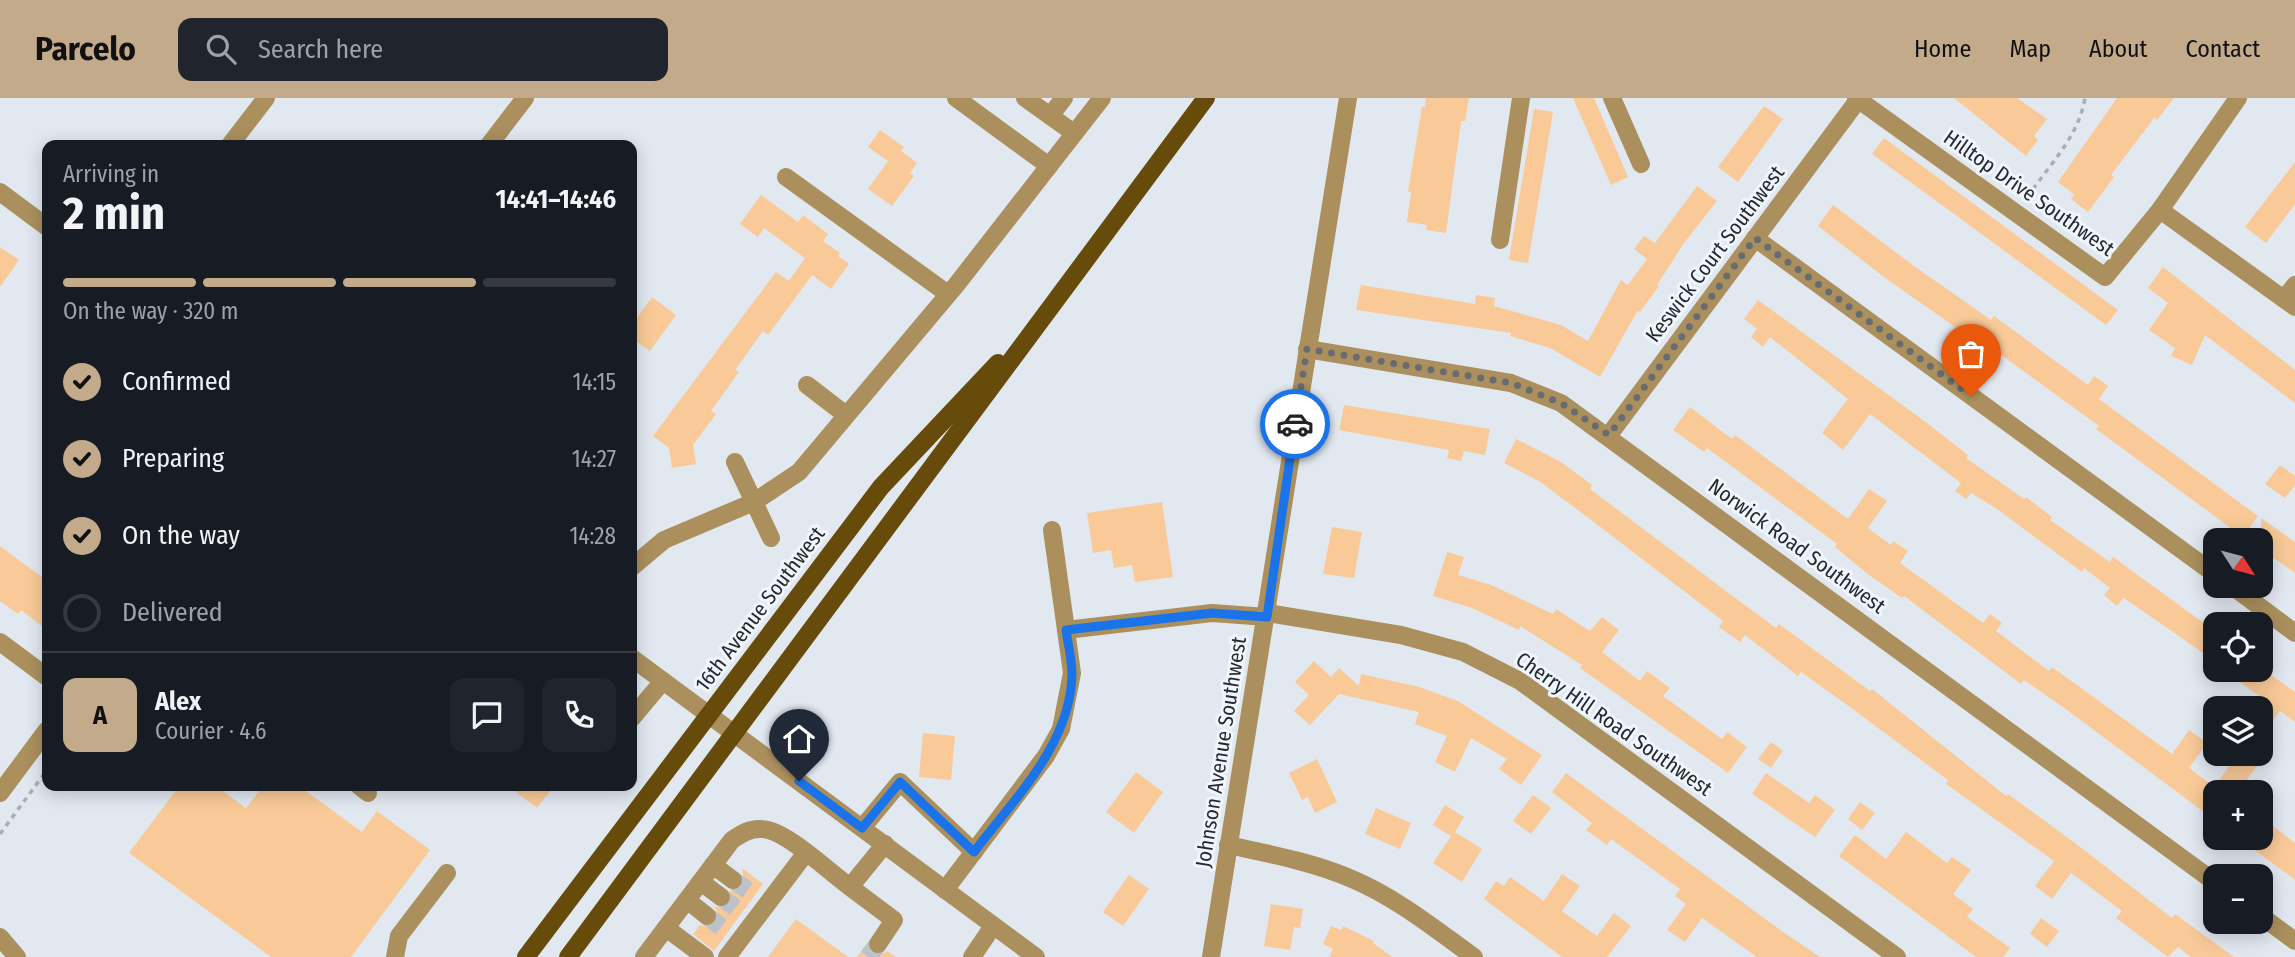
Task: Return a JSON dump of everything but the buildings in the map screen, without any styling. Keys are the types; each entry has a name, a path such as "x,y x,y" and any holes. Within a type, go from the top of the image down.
{"main road":[{"name":"16th Avenue Southwest","path":"568,957 1206,98"},
{"name":"16th Avenue Southwest","path":"526,957 881,488 1052,306"}],"street":[{"path":"234,140 266,98"},
{"path":"493,140 525,98"},
{"path":"956,98 1049,166"},
{"path":"1025,98 1074,133"},
{"path":"1050,116 1064,98"},
{"path":"637,563 664,540 754,502 799,472 948,294 1102,98"},
{"name":"Johnson Avenue Southwest","path":"1211,957 1348,98"},
{"path":"1500,240 1521,98"},
{"path":"1612,98 1641,164"},
{"path":"2238,98 2160,209 2291,297"},
{"name":"Hilltop Drive Southwest","path":"1857,99 2105,277 2160,209"},
{"name":"Keswick Court Southwest","path":"1609,435 1857,99"},
{"path":"786,177 948,294"},
{"path":"0,192 42,223"},
{"path":"1755,238 2203,565"},
{"name":"Norwick Road Southwest","path":"1307,349 1511,383 1561,403 1609,435 2203,873"},
{"path":"807,385 846,415"},
{"path":"734,462 771,538"},
{"path":"945,890 1046,756 1061,729 1072,673 1052,530"},
{"path":"2247,598 2295,633"},
{"name":"Cherry Hill Road Southwest","path":"1066,630 1212,613 1267,615 1401,635 1463,652 1520,681 1897,957"},
{"path":"0,642 42,673"},
{"path":"637,662 1036,957"},
{"path":"637,712 663,681"},
{"path":"0,793 42,737"},
{"path":"862,828 900,782 974,852"},
{"path":"644,957 732,840 748,830 762,829 778,833 894,920 878,944"},
{"path":"850,887 885,844"},
{"path":"1228,845 1299,861 1352,878 1402,905 1474,957"},
{"path":"727,957 733,936 761,900 805,853"},
{"path":"713,865 733,880"},
{"path":"395,957 398,936 447,873"},
{"path":"701,882 721,897"},
{"path":"687,900 706,916"},
{"path":"2273,925 2295,941"},
{"path":"972,957 993,926"},
{"path":"666,928 705,957"},
{"path":"0,937 17,957"}],"path":[{"path":"2033,189 2075,131 2081,119 2085,98"},
{"path":"0,834 42,777"}],"tunnel":[{"path":"733,880 755,895"},
{"path":"721,897 742,913"},
{"path":"707,916 728,932"},
{"path":"868,957 878,944"}],"way so far":[{"path":"1295,424 1307,349 1452,371 1511,383 1561,403 1609,435 1755,238 1971,396"}],"route":[{"path":"799,781 862,828 900,782 974,852 1046,756 1061,729 1072,673 1066,630 1212,613 1267,617 1295,424"}]}
